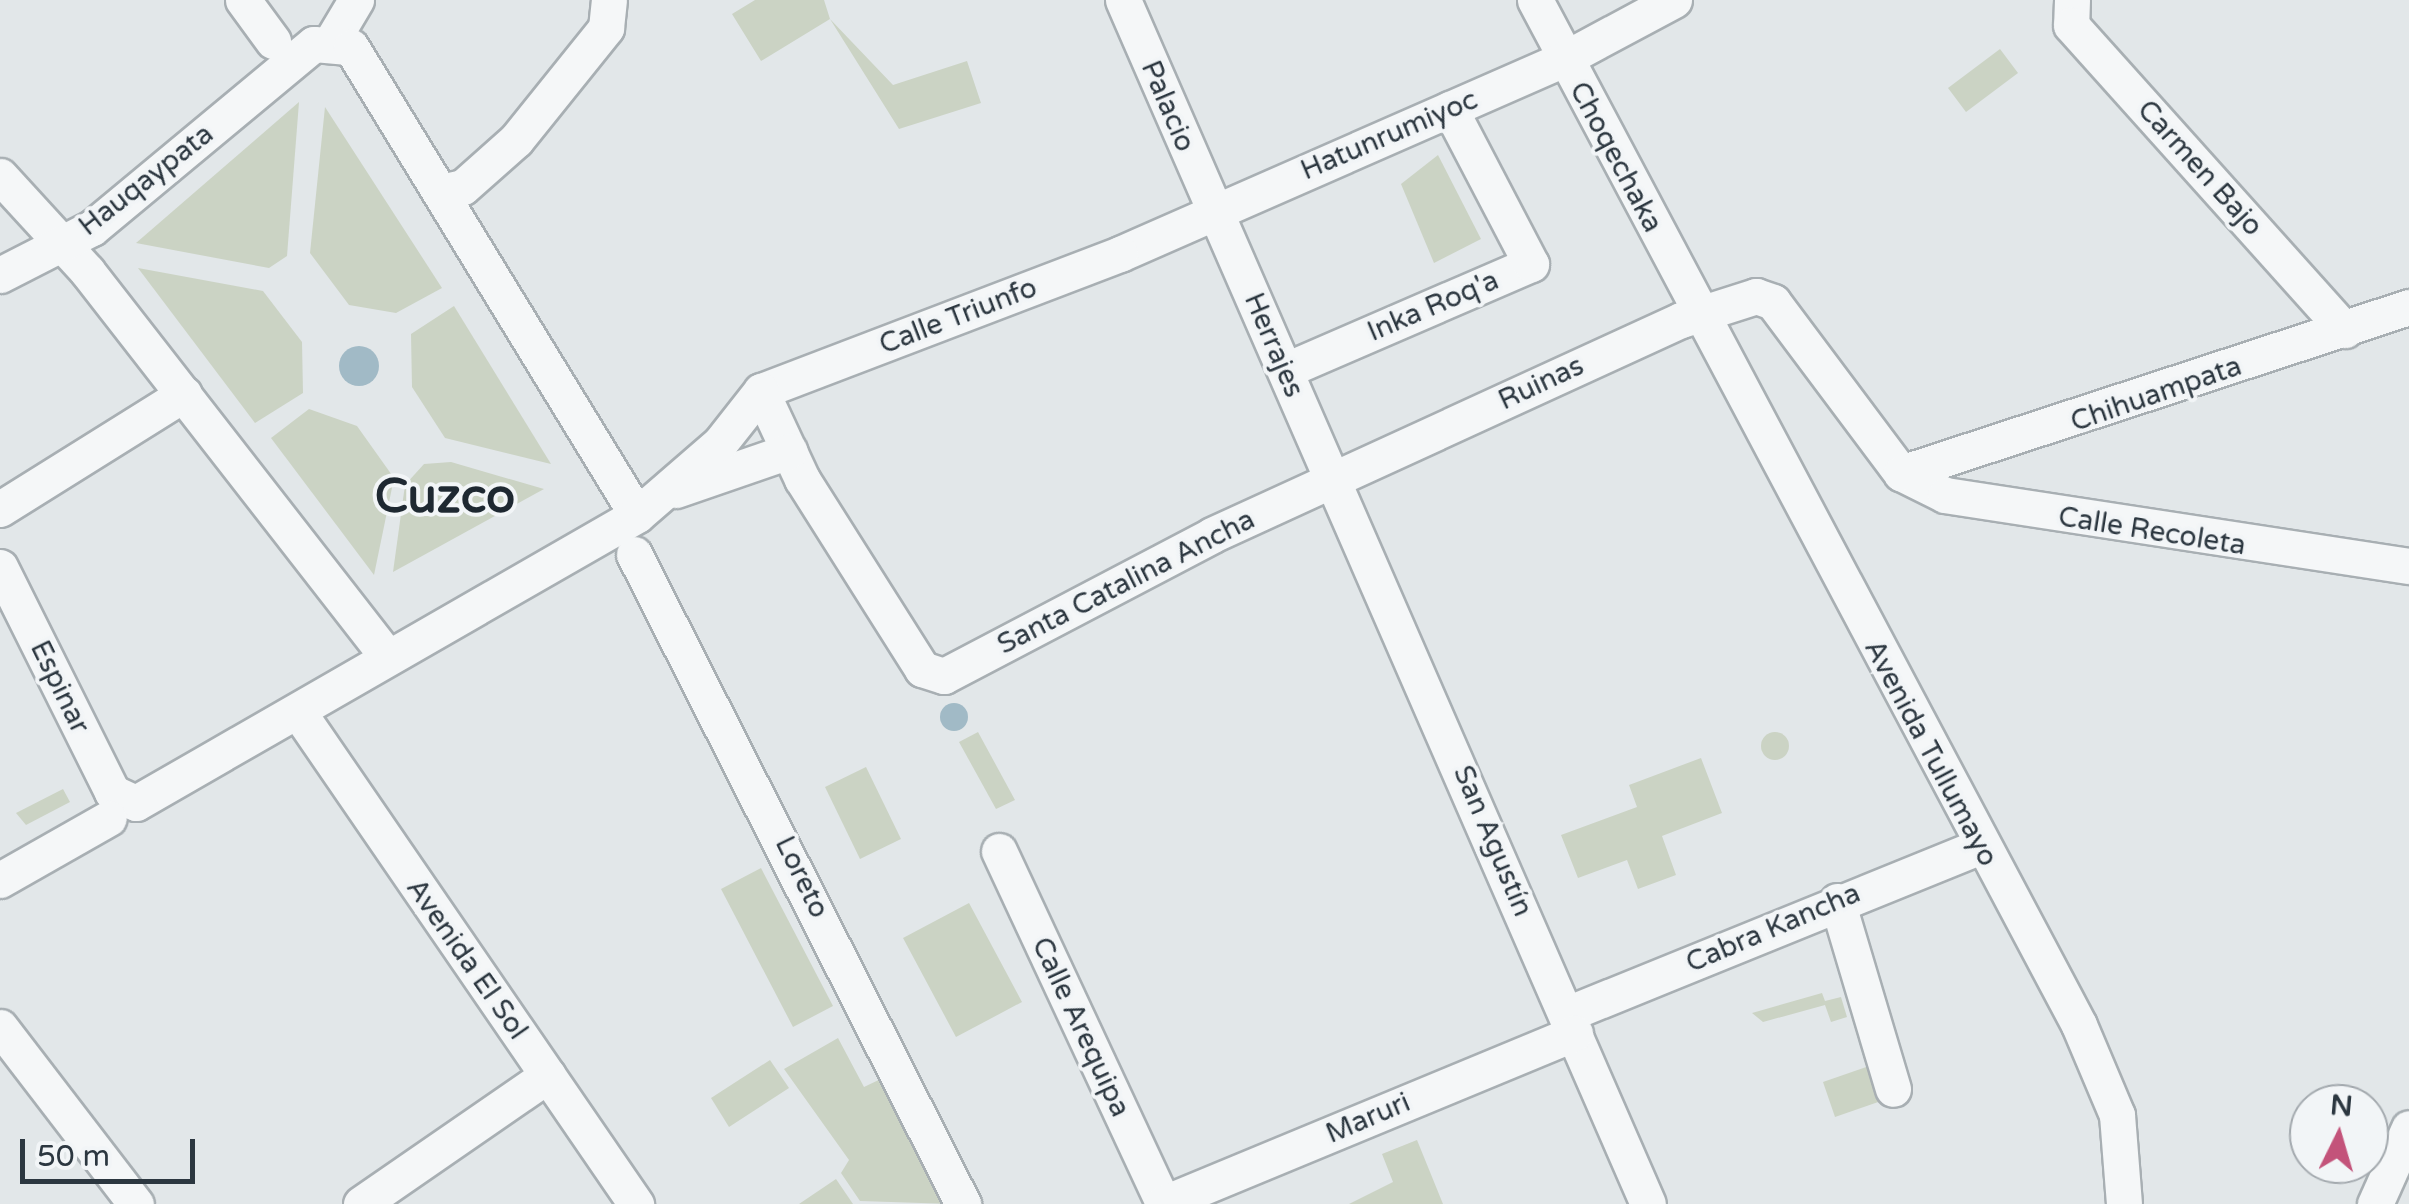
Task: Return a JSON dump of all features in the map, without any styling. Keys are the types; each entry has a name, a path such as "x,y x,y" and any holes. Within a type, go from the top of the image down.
{"street":[{"path":"244,0 273,41"},
{"path":"356,0 331,42 363,58 638,515"},
{"path":"444,191 463,187 516,140 606,28 609,0"},
{"name":"Palacio","path":"1123,0 1214,212"},
{"name":"Choqechaka","path":"1535,0 1700,312"},
{"name":"Hatunrumiyoc","path":"1214,212 1564,59 1674,0"},
{"name":"Carmen Bajo","path":"2072,0 2071,25 2345,330"},
{"name":"Hauqaypata","path":"331,42 314,44 59,247 184,394 388,657"},
{"name":"Inka Roq'a","path":"1286,370 1530,264 1450,109"},
{"path":"0,176 59,247 0,275"},
{"name":"Herrajes","path":"1214,212 1286,370 1330,481"},
{"name":"Calle Triunfo","path":"761,392 1214,212"},
{"name":"Ruinas","path":"1330,481 1700,312 1756,296 1773,302 1901,474"},
{"name":"Chihuampata","path":"1901,474 2409,307"},
{"name":"Avenida Tullumayo","path":"1700,312 2101,1071 2122,1147 2124,1204"},
{"path":"0,880 118,810 288,719 388,657 638,515 666,494 761,392 789,451 666,494"},
{"path":"0,509 184,394"},
{"name":"Santa Catalina Ancha","path":"789,451 922,669 944,676 1330,481"},
{"name":"Calle Recoleta","path":"1901,474 1980,504 2409,566"},
{"name":"San Agustín","path":"1330,481 1648,1204"},
{"name":"Loreto","path":"634,554 963,1204"},
{"name":"Espinar","path":"0,566 118,810"},
{"name":"Avenida El Sol","path":"288,719 539,1081 636,1204"},
{"name":"Cabra Kancha","path":"1571,1023 1837,901 1980,846"},
{"name":"Calle Arequipa","path":"999,851 1162,1204"},
{"path":"1837,901 1893,1090"},
{"name":"Maruri","path":"1162,1204 1571,1023"},
{"path":"0,1027 136,1204"},
{"path":"361,1204 539,1081"},
{"name":"Avenida El Sol","path":"539,1081 611,1204"},
{"path":"2375,1204 2409,1128"}],"green space":[{"path":"755,0 824,0 830,19 761,61 732,14"},
{"path":"830,19 893,85 967,61 981,103 899,129"},
{"path":"2000,49 2018,73 1966,112 1948,88"},
{"path":"299,102 287,256 269,268 136,243"},
{"path":"325,107 442,288 396,313 349,305 310,253"},
{"path":"1438,155 1481,239 1434,263 1401,184"},
{"path":"138,268 263,291 302,342 303,393 255,423"},
{"path":"454,306 551,464 445,438 412,387 411,334"},
{"path":"309,409 357,426 394,478 374,575 271,438"},
{"path":"451,462 544,489 393,572 405,485 424,464"},
{"path":"978,732 1015,800 996,809 959,742"},
{"path":"1775,732 1785,736 1789,746 1785,756 1775,760 1765,756 1761,746 1765,736"},
{"path":"1701,758 1722,813 1662,836 1676,875 1638,889 1627,860 1578,878 1561,835 1637,807 1629,785"},
{"path":"866,767 901,839 860,859 825,787"},
{"path":"63,789 70,802 26,825 16,813"},
{"path":"761,868 833,1006 793,1027 721,889"},
{"path":"969,903 1022,1002 956,1037 903,938"},
{"path":"1822,993 1825,1001 1841,997 1847,1017 1831,1022 1825,1005 1763,1022 1752,1013"},
{"path":"838,1038 864,1087 887,1076 952,1204 860,1201 841,1173 849,1160 784,1069"},
{"path":"770,1060 789,1088 729,1127 711,1098"},
{"path":"1872,1065 1884,1100 1835,1117 1823,1082"},
{"path":"1417,1140 1443,1204 1349,1204 1393,1182 1382,1154"},
{"path":"836,1179 853,1204 799,1204"}],"water":[{"path":"359,346 373,352 379,366 373,380 359,386 345,380 339,366 345,352"},
{"path":"954,703 964,707 968,717 964,727 954,731 944,727 940,717 944,707"}],"district":[{"name":"Cuzco","path":"445,498"}]}
